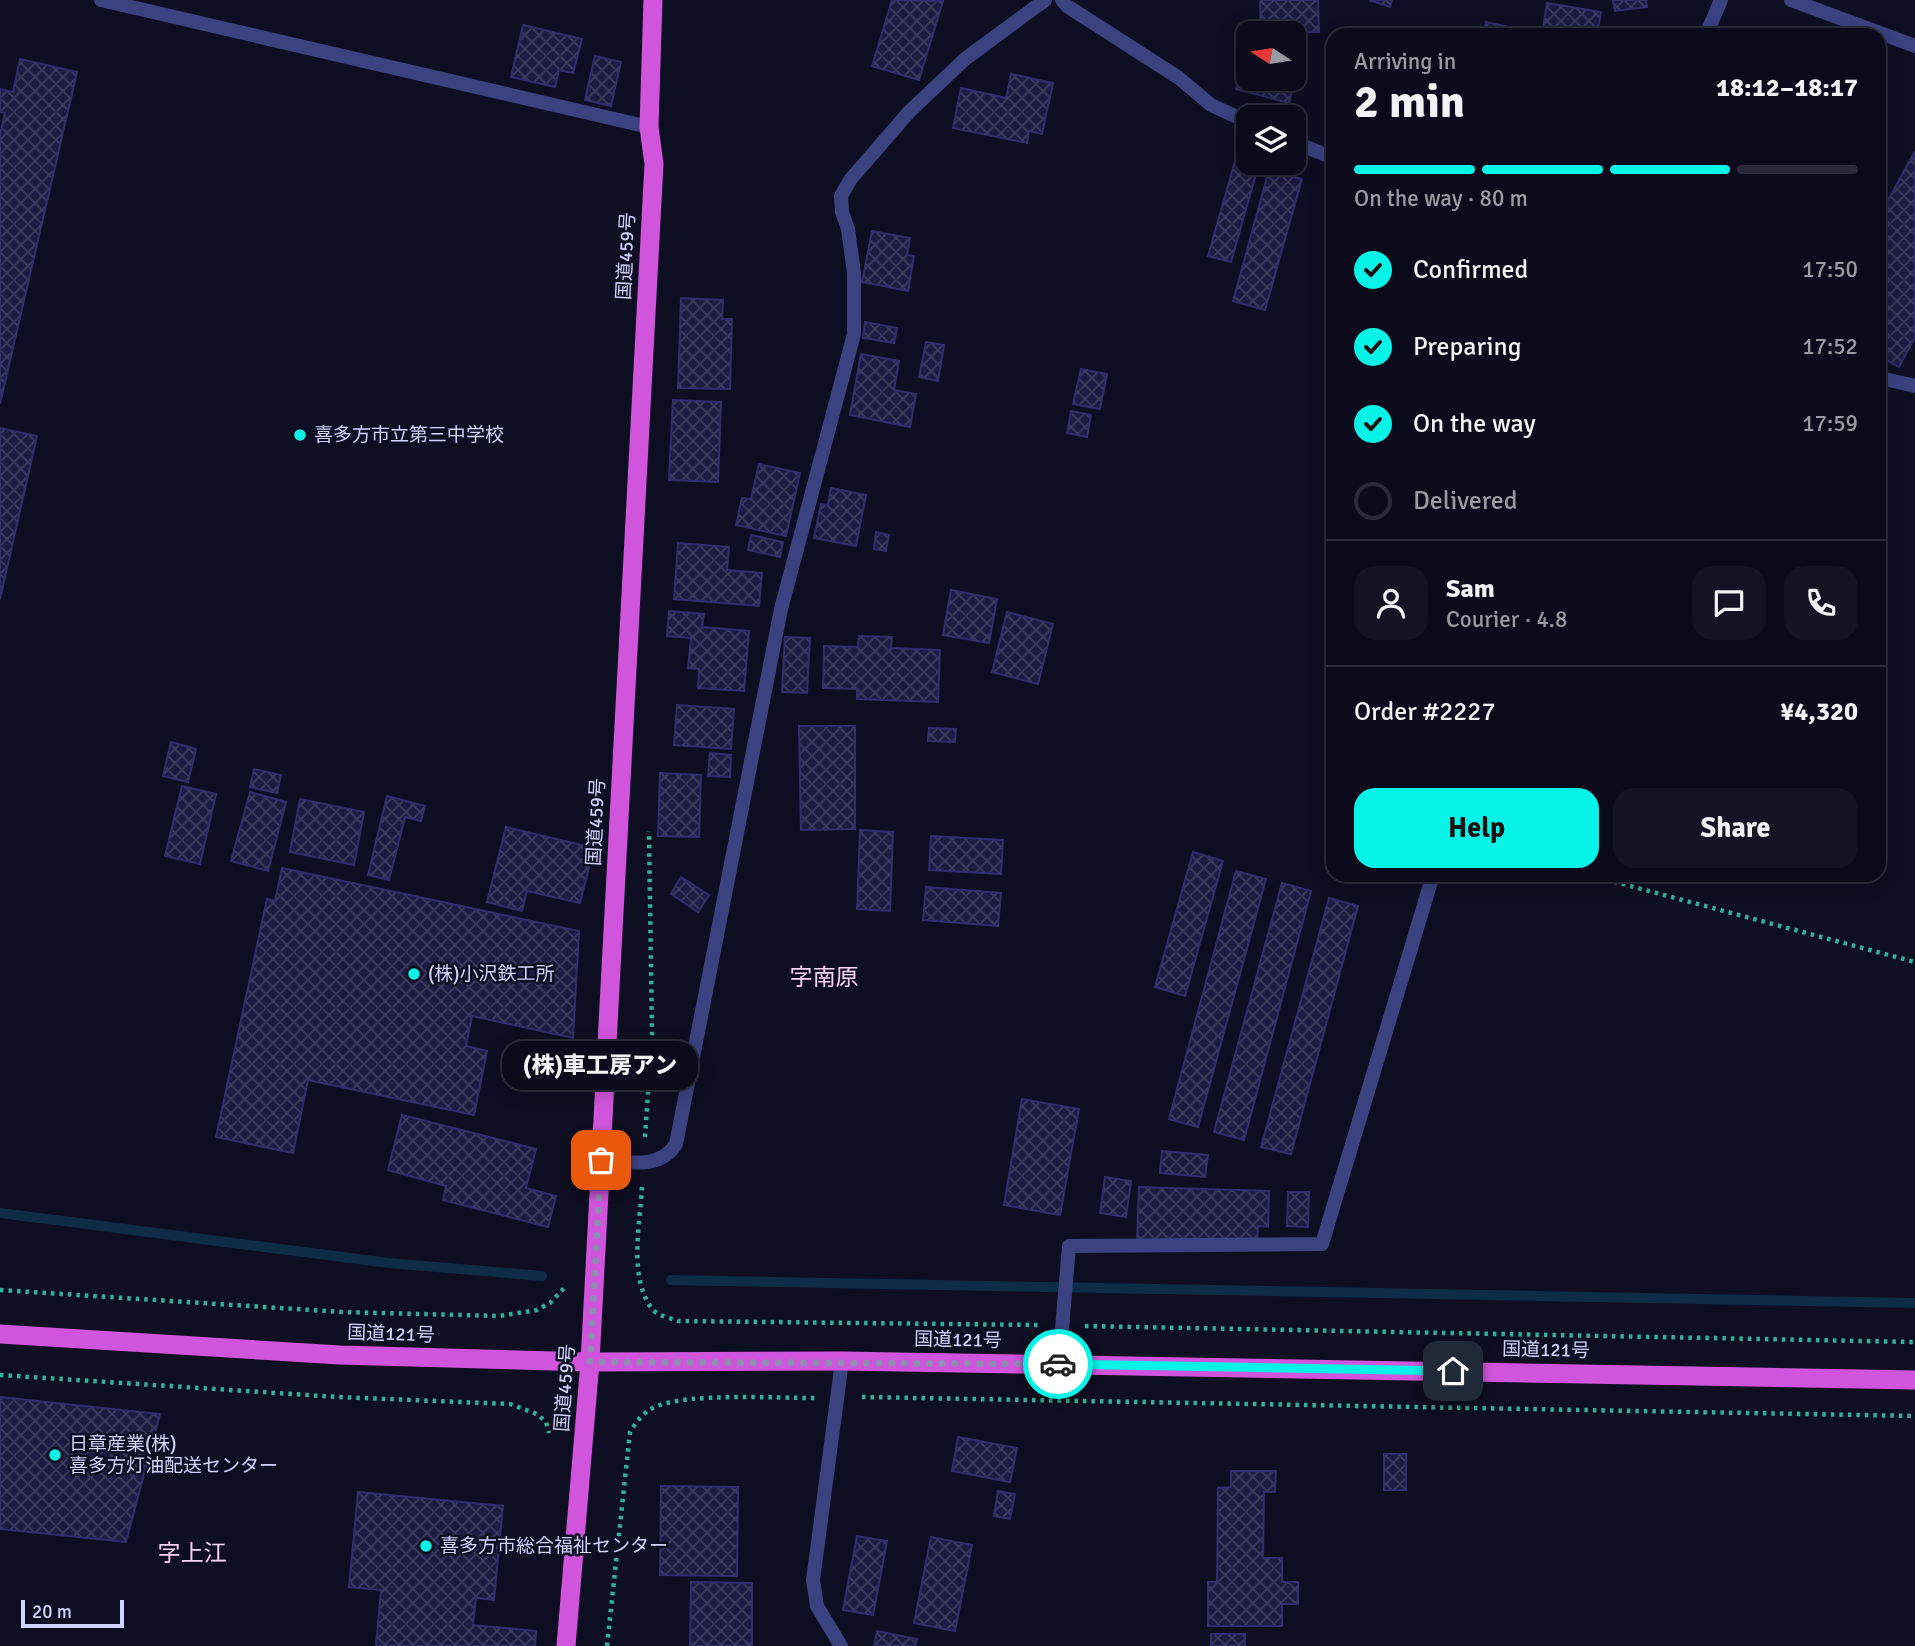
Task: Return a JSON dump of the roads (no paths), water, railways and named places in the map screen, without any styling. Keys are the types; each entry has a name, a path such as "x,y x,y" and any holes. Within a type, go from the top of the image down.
{"highway":[{"name":"国道459号","path":"566,1646 590,1362 654,163 649,127 653,0"},
{"name":"国道121号","path":"0,1334 340,1355 590,1362 842,1361 1915,1380"}],"street":[{"path":"101,0 649,127"},
{"path":"601,1160 644,1163 668,1156 676,1144 781,609 854,334 854,273 841,197 850,180 909,112 965,59 1045,0"},
{"path":"1062,0 1067,6 1179,78 1211,105 1236,116"},
{"path":"1709,28 1721,0"},
{"path":"1791,0 1866,28"},
{"path":"1886,35 1915,46"},
{"path":"1306,147 1326,155"},
{"path":"1886,379 1915,386"},
{"path":"1059,1364 1069,1246 1322,1244 1431,882"},
{"path":"841,1646 817,1606 813,1580 842,1361"}],"waterway":[{"path":"0,1213 389,1263 542,1276"},
{"path":"671,1280 1915,1303"}],"place":[{"name":"喜多方市立第三中学校","path":"300,435"},
{"name":"(株)小沢鉄工所","path":"414,974"},
{"name":"(株)車工房アン","path":"601,1160"},
{"name":"日章産業(株) 喜多方灯油配送センター","path":"55,1455"},
{"name":"喜多方市総合福祉センター","path":"426,1546"}],"district":[{"name":"字南原","path":"824,977"},
{"name":"字上江","path":"192,1553"}]}
